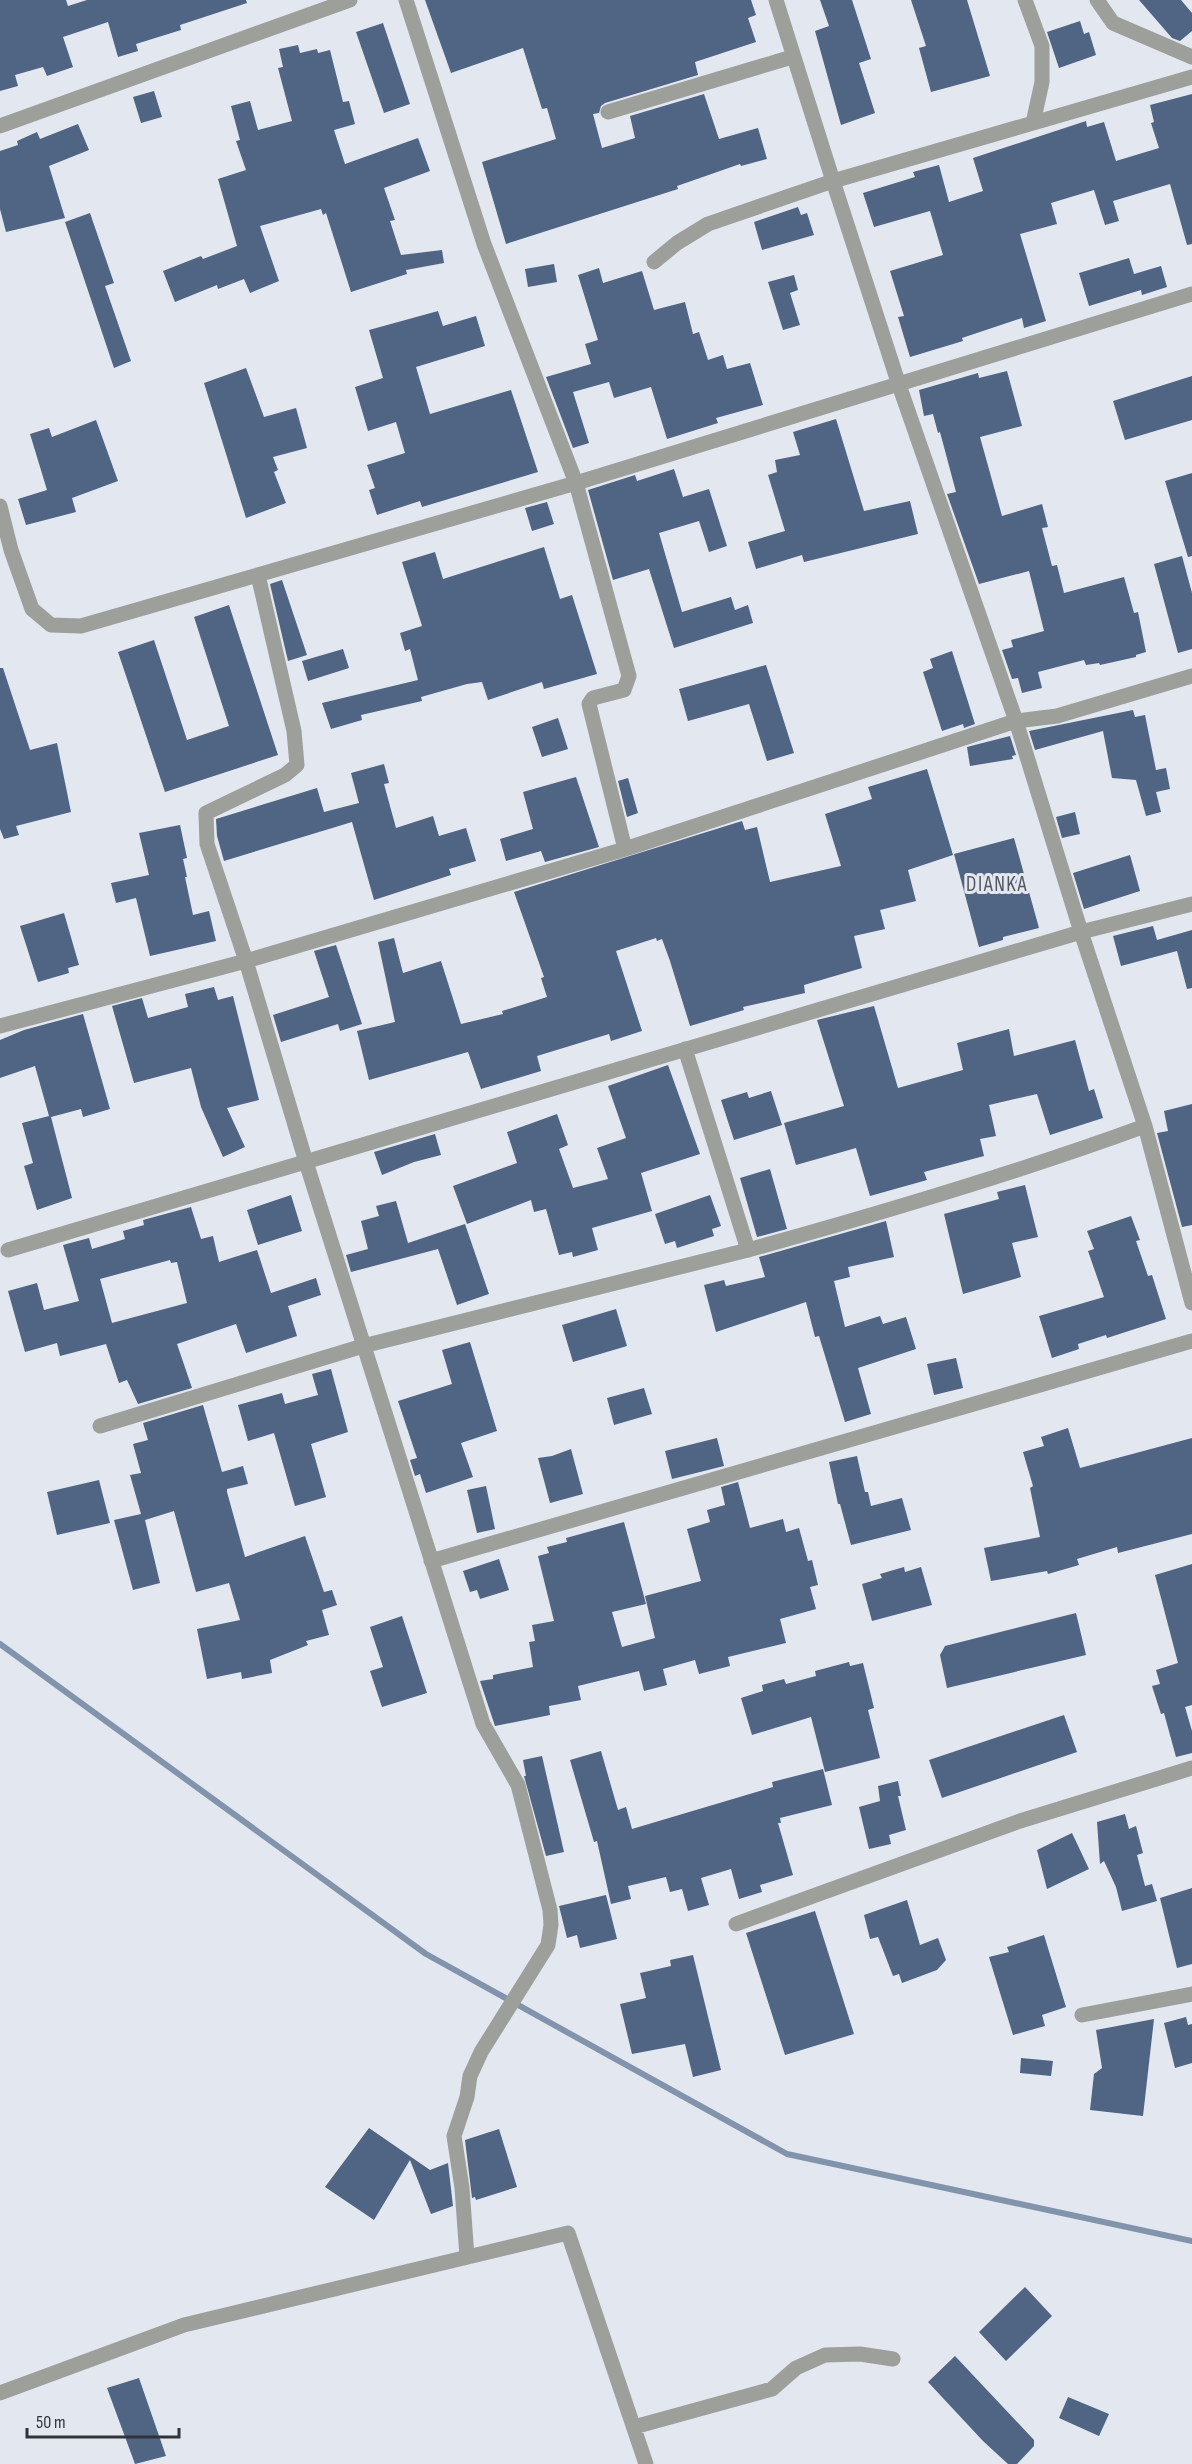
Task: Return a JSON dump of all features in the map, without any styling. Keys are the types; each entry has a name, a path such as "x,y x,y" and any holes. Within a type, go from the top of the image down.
{"street":[{"path":"0,126 350,0"},
{"path":"406,0 484,244 576,483 629,676 624,690 593,698 590,704 626,849"},
{"path":"776,0 792,57 899,385 1016,721 1080,932 1145,1126 1192,1303"},
{"path":"1025,0 1042,46 1042,82 1033,123"},
{"path":"1097,0 1113,23 1192,57"},
{"path":"608,111 792,57"},
{"path":"654,262 677,243 708,224 832,181 1192,77"},
{"path":"0,506 11,550 32,609 51,626 81,626 576,483 1192,294"},
{"path":"258,575 297,750 297,765 285,775 206,813 207,844 246,961 363,1346 483,1724 518,1785 550,1910 551,1925 548,1945 481,2052 470,2076 467,2097 454,2136 462,2188 467,2257"},
{"path":"0,1026 246,961 626,849 1016,721 1057,716 1192,676"},
{"path":"8,1250 1080,932 1192,904"},
{"path":"685,1049 748,1250"},
{"path":"100,1426 363,1346 748,1250 930,1199 1047,1162 1145,1126"},
{"path":"431,1561 1192,1341"},
{"path":"736,1923 1020,1821 1192,1768"},
{"path":"1082,2015 1192,1994"},
{"path":"0,2393 184,2325 568,2233 646,2464"},
{"path":"634,2427 772,2389 796,2368 825,2355 860,2354 893,2359"}],"building":[{"path":"0,0 66,0 68,6 87,0 246,0 247,3 180,25 181,30 136,44 138,51 118,57 108,22 63,37 73,67 47,76 43,67 15,75 18,86 0,91"},
{"path":"425,0 751,0 756,15 748,18 756,42 695,62 698,75 605,103 601,106 599,113 593,114 602,148 635,138 630,116 704,94 719,139 758,128 767,159 741,166 740,164 677,186 678,189 506,244 482,162 556,139 547,108 542,109 523,48 451,73"},
{"path":"820,0 852,0 871,59 859,63 875,113 841,125 815,31 829,26"},
{"path":"911,0 967,0 990,76 931,92 919,48 926,46"},
{"path":"1139,0 1181,0 1192,13 1192,31 1180,41 1172,38"},
{"path":"1080,21 1084,34 1089,32 1096,55 1059,68 1047,32"},
{"path":"383,23 410,104 384,113 356,32"},
{"path":"298,45 300,53 317,49 318,53 330,50 343,102 349,101 355,124 334,130 345,164 418,138 430,171 384,188 395,220 390,221 401,255 442,250 444,263 406,270 407,274 351,292 326,213 323,215 321,209 260,226 279,281 250,293 244,279 218,289 217,285 175,302 163,271 201,256 203,259 237,246 218,179 246,170 236,141 240,140 231,106 250,101 258,130 292,121 278,68 283,67 279,49"},
{"path":"154,91 162,117 141,123 133,97"},
{"path":"1192,94 1192,244 1187,245 1170,184 1113,201 1119,221 1105,225 1094,190 1051,203 1057,224 1020,234 1046,321 1024,328 1022,318 962,338 963,341 910,357 898,317 904,316 890,271 943,255 930,211 874,227 863,193 915,177 913,172 939,165 949,202 983,191 973,158 1086,121 1087,127 1104,122 1116,161 1159,148 1151,123 1154,122 1150,105"},
{"path":"78,124 89,150 49,166 65,218 6,232 0,209 0,151 18,145 17,141 37,132 40,139"},
{"path":"798,207 801,215 807,213 814,235 762,250 754,222"},
{"path":"90,213 114,283 105,286 131,361 114,368 65,222"},
{"path":"1129,258 1134,274 1161,266 1167,287 1142,295 1141,290 1089,306 1079,273"},
{"path":"554,264 557,282 528,287 525,269"},
{"path":"599,268 603,283 642,271 654,310 685,302 693,334 699,332 708,360 723,355 727,369 750,363 763,405 716,418 718,423 667,439 651,387 614,398 609,382 573,392 589,443 573,448 546,377 591,364 585,344 598,340 578,275"},
{"path":"794,275 798,290 790,293 800,325 783,330 768,282"},
{"path":"438,311 443,326 476,316 485,346 416,367 430,414 511,390 538,472 422,507 420,501 377,515 369,490 375,488 367,465 405,453 396,422 368,431 355,387 383,378 369,330"},
{"path":"246,368 264,417 296,408 307,448 273,457 278,470 274,472 286,503 246,518 204,383"},
{"path":"1007,371 1022,426 980,437 1002,516 1042,504 1048,527 1042,528 1052,566 1057,565 1064,593 1124,577 1134,613 1138,612 1146,652 1136,657 1100,665 1099,663 1086,665 1084,660 1038,672 1042,688 1022,693 1018,678 1012,679 1002,650 1013,647 1011,640 1044,631 1029,571 979,584 947,494 956,492 940,432 938,433 933,414 924,416 919,390 978,373 979,378"},
{"path":"1192,376 1192,420 1125,440 1113,401"},
{"path":"836,419 864,511 910,501 918,534 804,562 802,555 756,569 748,542 785,531 768,475 777,472 775,460 800,455 793,432"},
{"path":"96,420 118,481 72,498 76,512 26,525 18,499 47,490 30,434 49,428 52,437"},
{"path":"674,469 683,497 709,489 727,546 709,552 699,521 659,533 682,612 731,597 735,610 748,605 753,623 674,648 649,569 613,580 588,490 635,475 637,481"},
{"path":"1192,473 1192,556 1188,557 1165,481"},
{"path":"547,502 554,524 532,531 525,508"},
{"path":"544,547 560,599 572,595 597,674 544,689 542,682 488,700 482,682 467,684 421,697 422,701 361,715 362,720 331,729 322,703 418,680 410,649 405,651 400,633 422,626 402,562 435,552 443,579"},
{"path":"1182,556 1192,593 1192,649 1178,653 1154,564"},
{"path":"282,580 307,655 288,661 270,584"},
{"path":"229,605 278,755 165,792 118,652 154,640 187,740 229,726 194,617"},
{"path":"343,649 349,668 308,681 302,661"},
{"path":"952,651 975,724 964,728 963,724 942,731 923,672 933,668 930,659"},
{"path":"766,665 794,753 767,761 749,704 688,721 679,689"},
{"path":"0,668 3,668 30,750 57,743 71,812 16,826 19,835 4,839 0,829"},
{"path":"1133,710 1135,717 1145,715 1156,770 1166,768 1170,789 1156,792 1161,812 1146,816 1136,780 1112,778 1103,731 1035,750 1029,731"},
{"path":"558,718 568,749 542,757 532,727"},
{"path":"1010,736 1016,755 1012,756 1013,759 970,766 967,747"},
{"path":"384,764 389,783 384,784 396,828 433,816 439,836 466,828 476,861 449,869 451,875 374,900 352,822 224,861 217,836 216,819 317,788 324,812 359,803 351,773"},
{"path":"927,769 953,855 908,870 916,901 880,910 885,929 854,936 862,968 804,985 805,993 743,1007 744,1010 690,1026 662,939 657,941 656,938 616,951 642,1031 611,1041 609,1034 537,1056 541,1071 481,1089 468,1052 369,1080 357,1031 395,1022 378,942 394,938 403,973 441,961 461,1024 503,1014 502,1011 547,997 541,978 544,977 514,892 742,821 745,830 757,827 770,882 841,866 825,814 872,799 868,787"},
{"path":"576,777 599,847 545,862 541,851 506,861 500,839 533,829 523,792"},
{"path":"628,778 638,813 627,817 618,781"},
{"path":"1075,812 1080,834 1062,838 1056,817"},
{"path":"180,825 187,858 183,859 187,877 185,877 193,915 209,911 216,941 150,956 136,898 116,903 111,883 149,875 139,833"},
{"path":"1014,838 1039,928 1003,937 1003,940 979,947 954,854"},
{"path":"1130,855 1140,891 1084,909 1073,873"},
{"path":"64,913 79,965 68,968 69,973 38,982 20,926"},
{"path":"1153,926 1157,940 1192,930 1192,988 1187,989 1177,951 1121,966 1113,936"},
{"path":"336,945 362,1024 340,1031 338,1024 281,1042 273,1015 329,997 314,951"},
{"path":"214,987 218,1000 233,996 259,1100 227,1108 245,1147 223,1157 201,1107 191,1068 134,1083 112,1006 142,998 148,1018 188,1007 185,994"},
{"path":"874,1006 898,1088 963,1070 957,1043 1009,1029 1014,1056 1075,1040 1089,1091 1094,1089 1103,1118 1050,1135 1037,1094 989,1105 996,1136 980,1139 984,1156 924,1172 927,1180 870,1196 856,1148 796,1165 784,1123 844,1106 817,1020"},
{"path":"83,1014 110,1109 83,1117 81,1109 51,1117 72,1198 37,1210 24,1166 33,1163 22,1123 49,1116 35,1066 0,1078 0,1040 24,1030"},
{"path":"668,1065 700,1154 641,1173 652,1211 592,1228 598,1250 573,1257 572,1252 559,1255 546,1209 534,1212 531,1200 467,1224 453,1186 517,1163 507,1132 557,1114 568,1145 559,1149 573,1188 608,1179 597,1148 626,1138 608,1086"},
{"path":"771,1091 782,1125 734,1140 721,1100 747,1092 749,1098"},
{"path":"1192,1104 1192,1225 1182,1227 1157,1133 1168,1131 1164,1111"},
{"path":"435,1134 441,1155 414,1162 382,1175 374,1152"},
{"path":"770,1169 787,1229 757,1237 740,1178"},
{"path":"1025,1185 1038,1237 1012,1243 1021,1277 963,1294 944,1214 999,1199 997,1192"},
{"path":"291,1195 302,1231 258,1245 247,1210"},
{"path":"710,1195 721,1226 712,1229 714,1236 677,1248 675,1241 665,1244 655,1214"},
{"path":"396,1201 408,1243 465,1224 489,1294 457,1305 438,1249 351,1272 346,1255 368,1249 361,1221 379,1216 376,1206"},
{"path":"191,1207 201,1239 213,1236 219,1262 257,1250 271,1293 316,1278 321,1295 288,1306 297,1336 246,1353 236,1324 177,1344 192,1388 138,1404 127,1380 119,1383 106,1344 60,1356 57,1343 25,1352 8,1291 37,1283 44,1310 79,1301 63,1245 89,1238 92,1249 125,1239 123,1231 144,1225 143,1220","holes":["170,1260 171,1263 177,1262 187,1303 112,1323 100,1279"]},
{"path":"1131,1216 1140,1240 1136,1241 1148,1276 1152,1275 1166,1319 1107,1338 1106,1335 1078,1344 1079,1349 1052,1358 1039,1316 1104,1297 1088,1251 1094,1249 1087,1231"},
{"path":"886,1221 894,1257 848,1267 850,1277 834,1281 845,1327 880,1316 883,1324 906,1317 916,1349 858,1368 871,1414 845,1422 819,1336 815,1337 806,1302 716,1332 704,1285 724,1280 726,1286 765,1277 759,1257"},
{"path":"616,1309 627,1346 573,1362 562,1325"},
{"path":"470,1342 497,1431 461,1443 473,1477 426,1493 420,1474 415,1476 410,1460 417,1458 398,1401 452,1384 442,1350"},
{"path":"956,1358 963,1388 934,1395 927,1364"},
{"path":"331,1369 348,1432 311,1444 326,1497 295,1506 274,1433 248,1441 238,1405 282,1393 285,1404 318,1395 312,1374"},
{"path":"644,1388 652,1414 614,1425 607,1398"},
{"path":"203,1405 222,1472 243,1466 248,1484 227,1489 245,1557 305,1536 324,1592 332,1590 337,1605 322,1610 329,1635 306,1641 308,1645 270,1660 272,1673 242,1679 241,1672 207,1679 197,1629 240,1620 229,1583 196,1592 174,1511 145,1520 160,1583 133,1590 114,1520 141,1514 130,1475 141,1473 133,1444 148,1440 143,1423"},
{"path":"1068,1428 1080,1468 1192,1438 1192,1534 1118,1553 1117,1547 1077,1559 1079,1565 1048,1574 1047,1571 991,1581 984,1548 1040,1537 1030,1488 1033,1486 1023,1452 1044,1446 1041,1437"},
{"path":"717,1438 724,1466 672,1479 665,1451"},
{"path":"571,1449 583,1494 550,1503 538,1458"},
{"path":"857,1456 865,1492 868,1492 871,1506 902,1498 911,1530 851,1545 840,1504 838,1504 829,1462"},
{"path":"99,1480 110,1523 57,1535 47,1492"},
{"path":"738,1482 750,1528 783,1519 786,1532 799,1528 808,1561 812,1560 818,1585 810,1587 816,1609 780,1619 786,1643 728,1657 730,1666 699,1674 695,1660 663,1669 667,1685 644,1691 639,1671 578,1686 581,1700 549,1706 550,1715 495,1726 480,1681 493,1679 493,1675 533,1667 529,1642 535,1641 532,1625 554,1621 538,1556 549,1553 547,1547 567,1542 566,1538 624,1522 646,1604 612,1612 622,1647 655,1638 645,1596 701,1581 687,1529 710,1522 707,1510 725,1505 721,1487"},
{"path":"486,1486 495,1529 477,1533 467,1490"},
{"path":"499,1559 509,1590 480,1599 477,1590 470,1592 463,1571"},
{"path":"1192,1564 1192,1705 1185,1707 1192,1731 1192,1753 1176,1757 1164,1713 1161,1714 1152,1686 1160,1684 1156,1670 1178,1663 1155,1575"},
{"path":"904,1567 905,1572 921,1567 932,1605 872,1621 862,1584 882,1578 880,1574"},
{"path":"1076,1613 1086,1655 947,1688 940,1655 945,1646"},
{"path":"402,1616 427,1693 382,1707 370,1671 383,1667 370,1627"},
{"path":"849,1662 850,1666 863,1663 874,1708 868,1710 880,1758 825,1772 811,1717 752,1735 741,1698 763,1691 762,1685 784,1679 786,1684 816,1676 815,1671"},
{"path":"1064,1715 1077,1752 942,1798 929,1760"},
{"path":"601,1751 618,1810 626,1807 632,1829 773,1787 772,1782 823,1769 832,1805 780,1818 781,1823 778,1823 793,1875 760,1885 762,1892 739,1899 731,1869 701,1878 709,1905 688,1911 682,1889 670,1892 666,1877 628,1886 631,1899 611,1904 597,1841 594,1842 570,1760"},
{"path":"542,1756 564,1852 546,1856 524,1776 526,1776 523,1760"},
{"path":"898,1781 901,1796 898,1796 906,1830 889,1835 891,1844 869,1849 859,1807 880,1801 878,1786"},
{"path":"1125,1814 1129,1829 1136,1826 1143,1853 1137,1855 1145,1886 1152,1884 1157,1901 1122,1911 1116,1887 1104,1861 1100,1864 1097,1822"},
{"path":"1072,1833 1089,1869 1047,1889 1037,1850"},
{"path":"1192,1888 1192,1964 1177,1968 1160,1898"},
{"path":"606,1895 617,1939 580,1948 577,1935 567,1938 559,1906"},
{"path":"907,1900 920,1945 938,1938 946,1960 937,1970 902,1983 899,1974 893,1976 878,1937 870,1939 864,1915"},
{"path":"815,1911 854,2034 785,2055 746,1933"},
{"path":"1044,1935 1066,2007 1042,2015 1045,2026 1013,2035 989,1957 1009,1952 1007,1947"},
{"path":"693,1955 721,2070 693,2077 685,2044 632,2054 620,2004 646,1998 640,1973 671,1966 670,1960"},
{"path":"1186,2017 1188,2025 1192,2024 1192,2063 1175,2068 1164,2023"},
{"path":"1154,2019 1143,2116 1090,2110 1094,2074 1102,2068 1096,2030"},
{"path":"1021,2058 1053,2061 1051,2076 1020,2073"},
{"path":"369,2128 430,2170 448,2163 453,2206 431,2214 410,2160 374,2220 325,2187"},
{"path":"499,2129 517,2187 476,2200 475,2197 472,2198 465,2140"},
{"path":"1025,2287 1052,2316 1006,2361 979,2332"},
{"path":"955,2356 1034,2440 1034,2446 1017,2464 1008,2464 983,2441 928,2382"},
{"path":"139,2378 166,2456 135,2464 107,2388"},
{"path":"1068,2397 1109,2414 1099,2436 1059,2418"}],"waterway":[{"path":"0,1644 426,1954 787,2154 1192,2241"}],"district":[{"name":"DIANKA","path":"997,884"}]}
